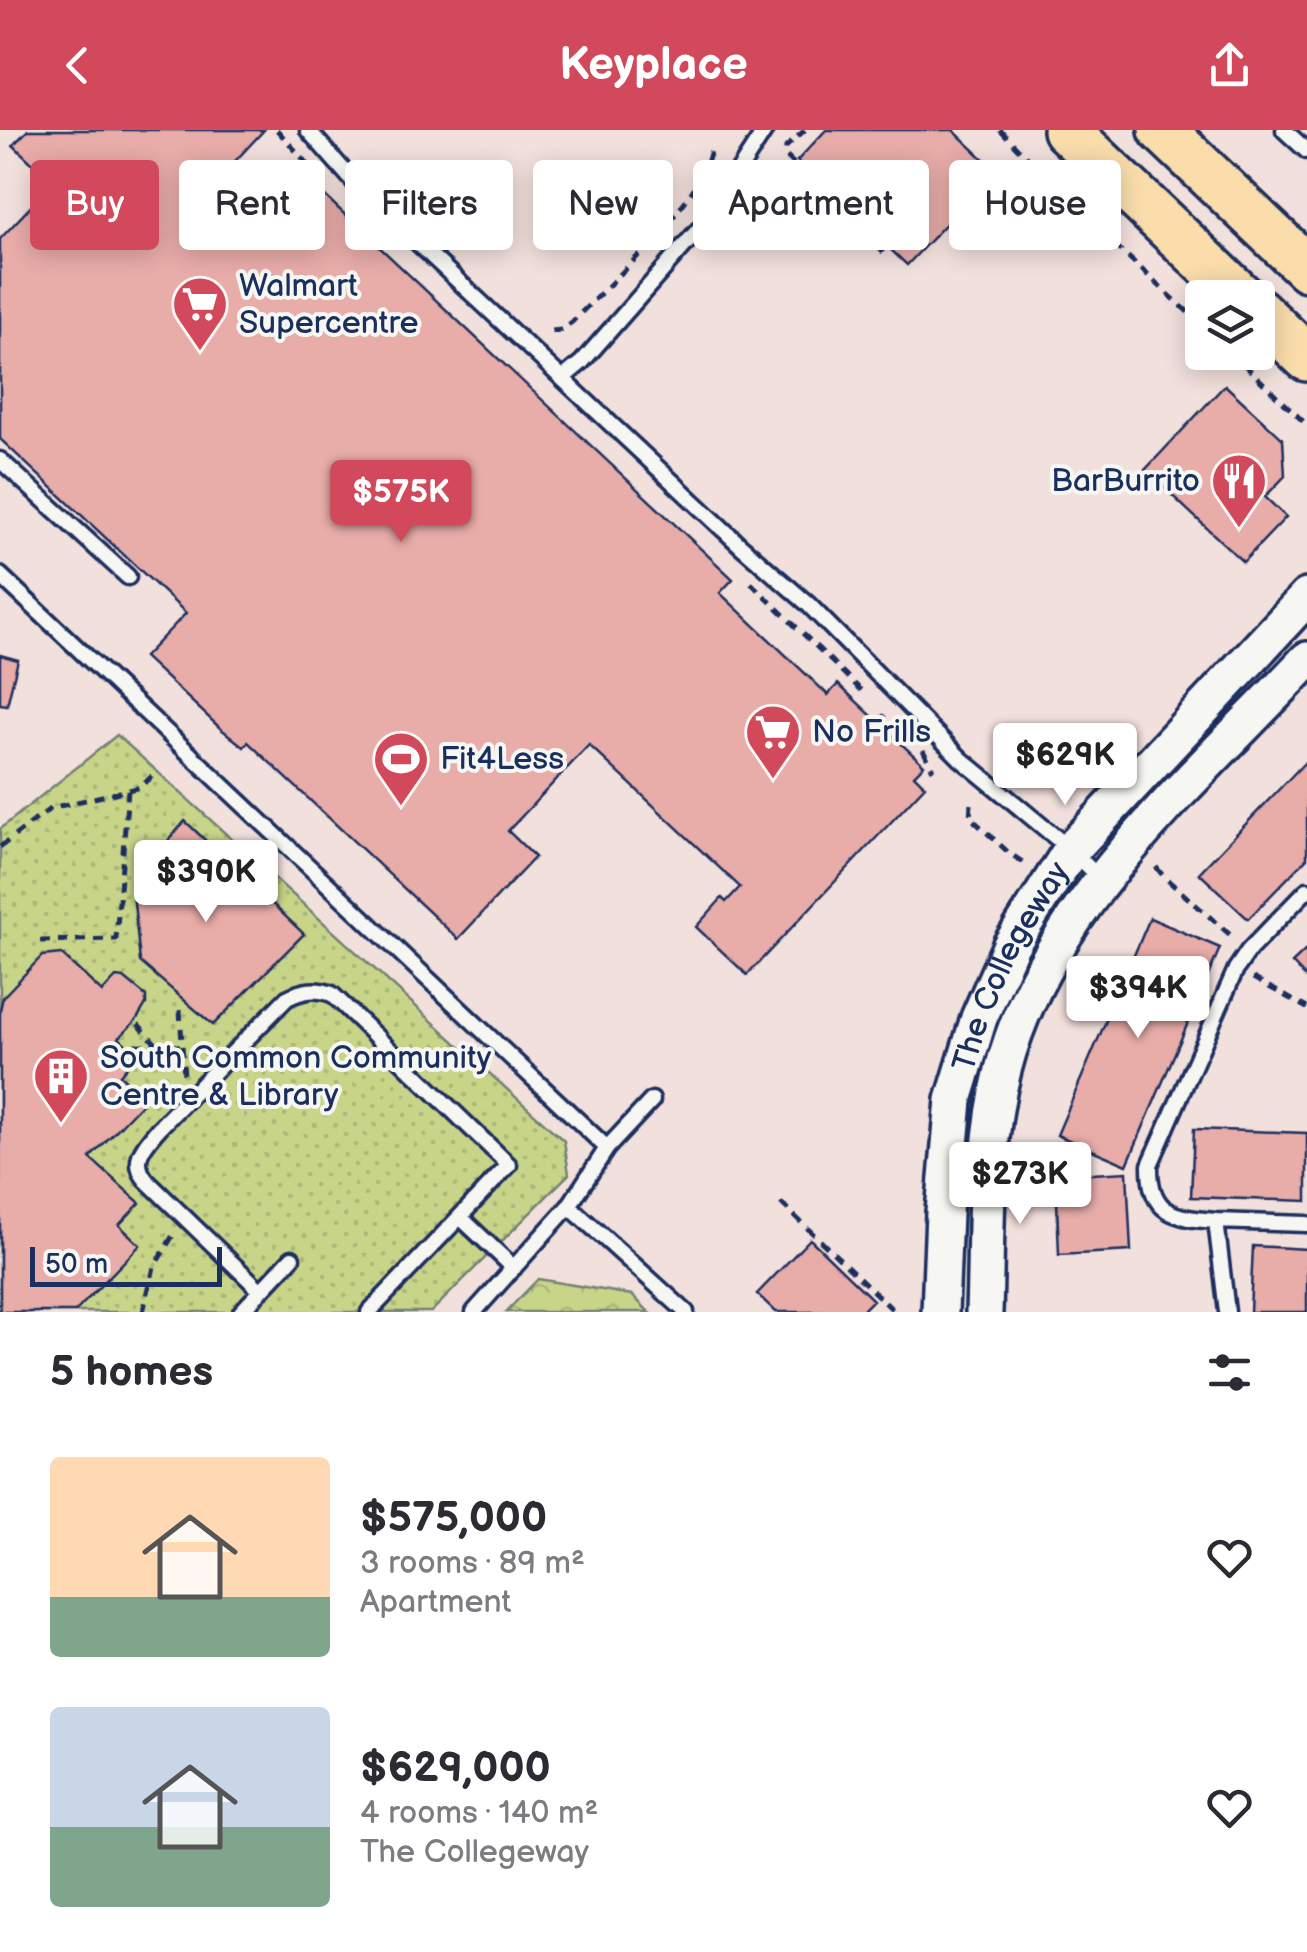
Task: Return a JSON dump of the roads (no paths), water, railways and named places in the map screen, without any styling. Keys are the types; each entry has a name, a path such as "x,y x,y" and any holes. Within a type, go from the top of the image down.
{"main road":[{"path":"1066,130 1224,280"},
{"path":"1162,130 1307,268"},
{"path":"1275,327 1307,358"}],"street":[{"name":"The Collegeway","path":"940,1312 954,1100 979,1018 1011,945 1071,850 1307,597"},
{"name":"The Collegeway","path":"984,1312 992,1138 1003,1070 1022,1015 1071,920 1100,879 1307,660"}],"lane":[{"path":"308,130 360,190 808,604 961,758 1100,879"},
{"path":"563,378 582,362 706,221 765,130"},
{"path":"1284,130 1307,151"},
{"path":"0,460 128,577"},
{"path":"0,576 607,1148"},
{"path":"1307,890 1249,950 1236,969 1150,1165 1150,1184 1156,1200 1168,1212 1216,1221 1307,1224"},
{"path":"261,1291 146,1180 138,1163 145,1145 287,998 309,990 332,994 509,1166 369,1312"},
{"path":"474,1312 568,1206 607,1148 652,1100"},
{"path":"568,1206 686,1312"},
{"path":"460,1217 514,1268"},
{"path":"1216,1221 1227,1312"},
{"path":"241,1312 292,1258"}],"place":[{"name":"Walmart Supercentre","path":"200,353"},
{"name":"BarBurrito","path":"1239,530"},
{"name":"No Frills","path":"773,781"},
{"name":"Fit4Less","path":"401,808"},
{"name":"South Common Community Centre & Library","path":"61,1125"}]}
